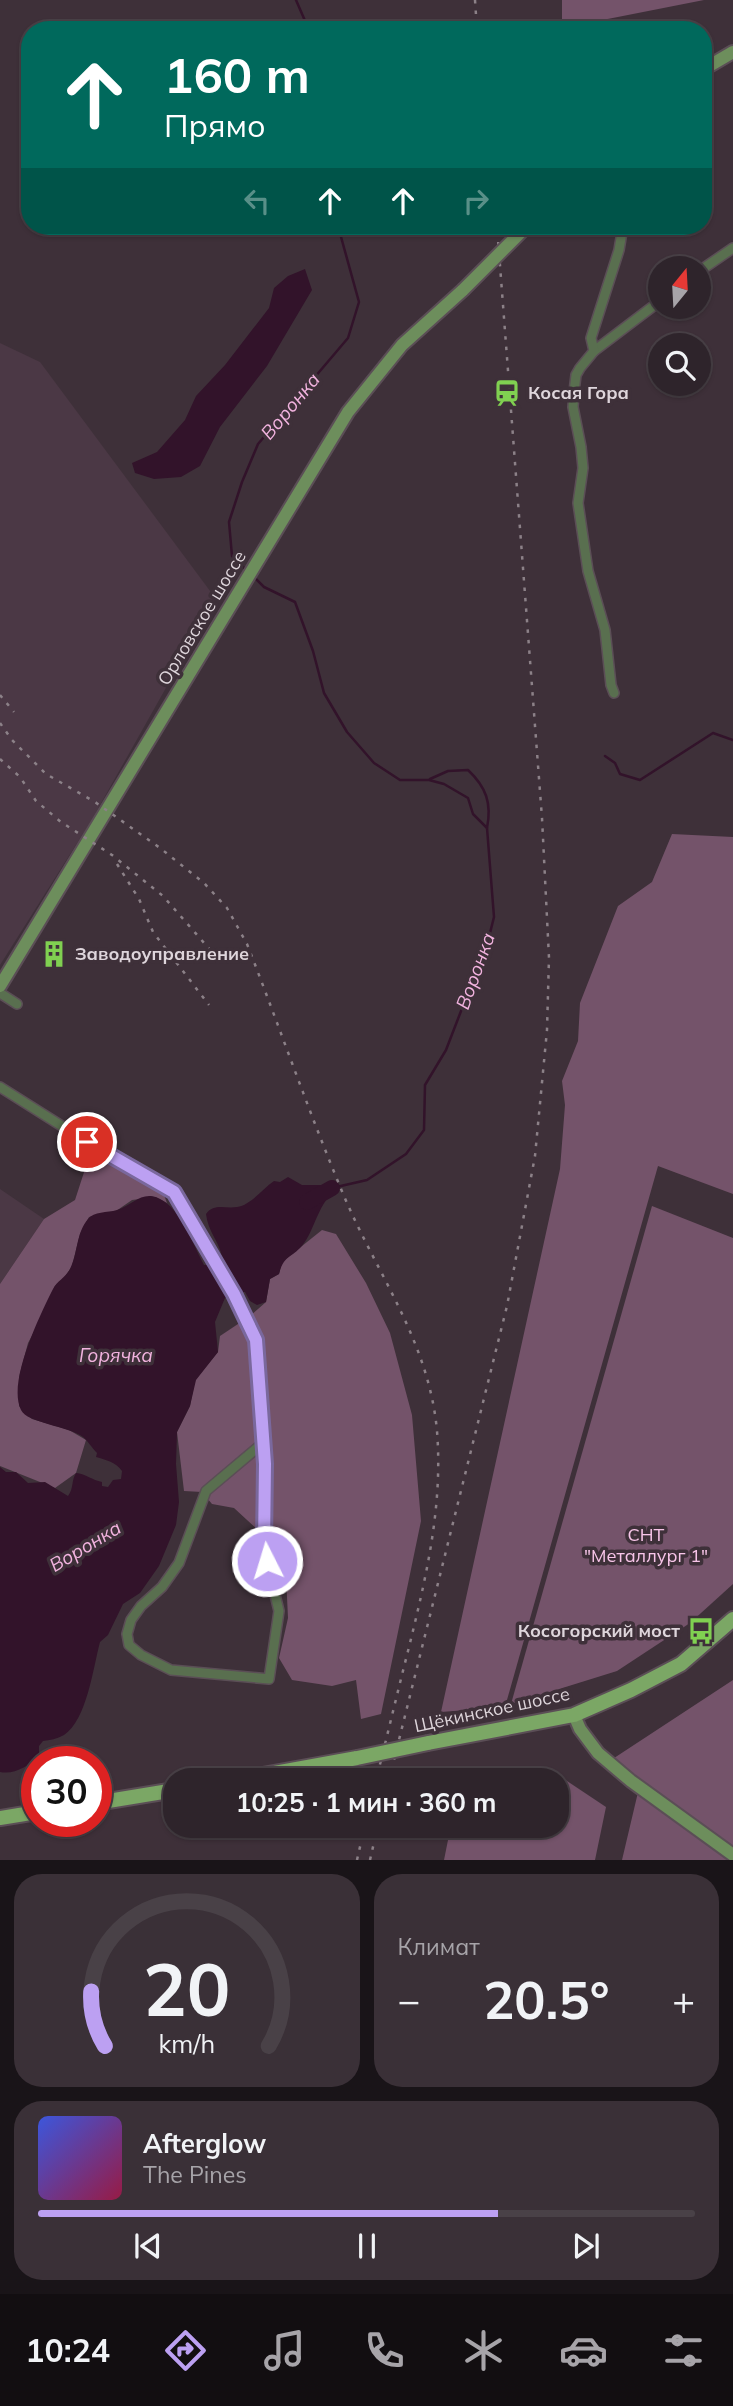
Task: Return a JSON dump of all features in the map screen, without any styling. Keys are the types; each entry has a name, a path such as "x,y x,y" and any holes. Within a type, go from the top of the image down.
{"main road":[{"path":"712,64 733,52"},
{"name":"Орловское шоссе","path":"0,986 348,412 402,345 463,290 517,235"},
{"name":"Щёкинское шоссе","path":"302,1768 574,1715 681,1664 733,1619"},
{"path":"574,1715 590,1745 598,1753 631,1781 733,1856"},
{"path":"112,1800 163,1792"}],"street":[{"path":"593,351 591,338 622,235"},
{"path":"711,263 733,248"},
{"path":"614,693 605,630 588,571 578,503 583,468 573,407 574,392 576,375 593,351 648,310"},
{"path":"0,993 17,1004"},
{"path":"0,1087 130,1169 174,1192 234,1294 256,1340 263,1443 264,1546 279,1611 269,1679 171,1670 129,1646 127,1634 136,1613 166,1581 178,1563 206,1491 263,1443"}],"shaded area":[{"path":"0,343 40,362 216,599 91,821 0,965"},
{"path":"0,1189 44,1219 0,1284"}],"green space":[{"path":"562,0 704,0 598,21 562,21"},
{"path":"672,834 733,837 733,1194 658,1166 505,1707 441,1712 560,1169 565,1105 562,1081 578,1041 580,1003 618,906 652,882"},
{"path":"98,1158 156,1189 164,1195 167,1203 155,1197 132,1200 116,1211 89,1217 80,1234 72,1266 55,1286 28,1343 19,1377 19,1406 32,1419 69,1430 86,1440 76,1473 55,1488 0,1466 0,1284 44,1219 75,1200 88,1160"},
{"name":"СНТ \"Металлург 1\"","path":"652,1206 733,1238 733,1584 690,1623 617,1671 511,1704"},
{"path":"322,1230 336,1234 366,1283 390,1333 412,1415 421,1521 381,1714 361,1719 356,1680 332,1686 292,1680 279,1658 288,1618 285,1555 234,1508 212,1504 202,1492 184,1491 177,1432 190,1406 195,1380 218,1352 220,1336 266,1302 270,1279 279,1274 282,1262"},
{"path":"733,1680 733,1860 622,1860 639,1788 608,1762"},
{"path":"569,1782 606,1807 595,1860 444,1860 448,1838 569,1838"}],"water":[{"path":"305,269 312,290 267,366 220,427 200,466 181,477 154,479 135,473 132,463 157,452 185,420 196,396 225,365 269,308 274,288 288,276"},
{"name":"Горячка","path":"288,1177 302,1185 321,1185 327,1199 304,1243 285,1261 279,1274 270,1279 266,1302 257,1305 250,1301 245,1292 235,1292 225,1298 215,1322 218,1352 196,1380 190,1406 177,1432 179,1502 176,1525 159,1566 140,1593 123,1604 108,1635 100,1642 84,1706 72,1728 64,1735 43,1741 39,1746 21,1746 21,1768 0,1772 0,1467 6,1472 16,1472 28,1483 45,1482 68,1496 76,1473 102,1482 102,1486 108,1487 113,1480 121,1479 122,1471 114,1463 96,1457 97,1453 83,1437 31,1418 21,1410 18,1383 22,1366 33,1331 47,1301 55,1286 70,1269 81,1230 94,1215 117,1210 145,1196 158,1198 177,1214 204,1265 211,1265 222,1257 206,1214 216,1207 242,1206 274,1181 280,1182"}],"waterway":[{"name":"Воронка","path":"296,0 305,21"},
{"name":"Воронка","path":"248,572 232,556 229,522 242,482 258,444 348,338 359,302 340,235"},
{"name":"Воронка","path":"253,576 264,587 295,602 313,651 324,693 347,732 374,763 400,780 429,780 444,784 468,798 473,814 487,828 494,917 488,941 446,1050 425,1085 424,1130 406,1154 367,1180 332,1188"},
{"path":"605,756 615,763 620,774 640,780 713,733 733,740"},
{"path":"430,779 448,771 468,770 486,796 489,811 487,828"},
{"name":"Воронка","path":"307,1202 332,1188"}],"railway":[{"path":"475,0 476,21"},
{"path":"392,1768 507,1306 535,1156 547,1030 549,958 542,818 498,235"},
{"path":"0,695 14,712"},
{"path":"0,723 12,740 46,774 95,802 160,848 204,883 227,908 247,944 344,1196 400,1310 424,1368 437,1431 438,1487 432,1542 379,1768"},
{"path":"0,759 20,777 36,801 61,822 112,855 163,896 219,960"},
{"path":"117,864 139,899 153,932 209,1005"},
{"path":"357,1860 362,1838"},
{"path":"370,1860 375,1838"}],"place":[{"name":"Косая Гора","path":"507,393"},
{"name":"Заводоуправление","path":"54,954"},
{"name":"Косогорский мост","path":"701,1631"}],"route":[{"path":"87,1142 174,1192 234,1294 256,1340 265,1464 264,1546 267,1561"}]}
